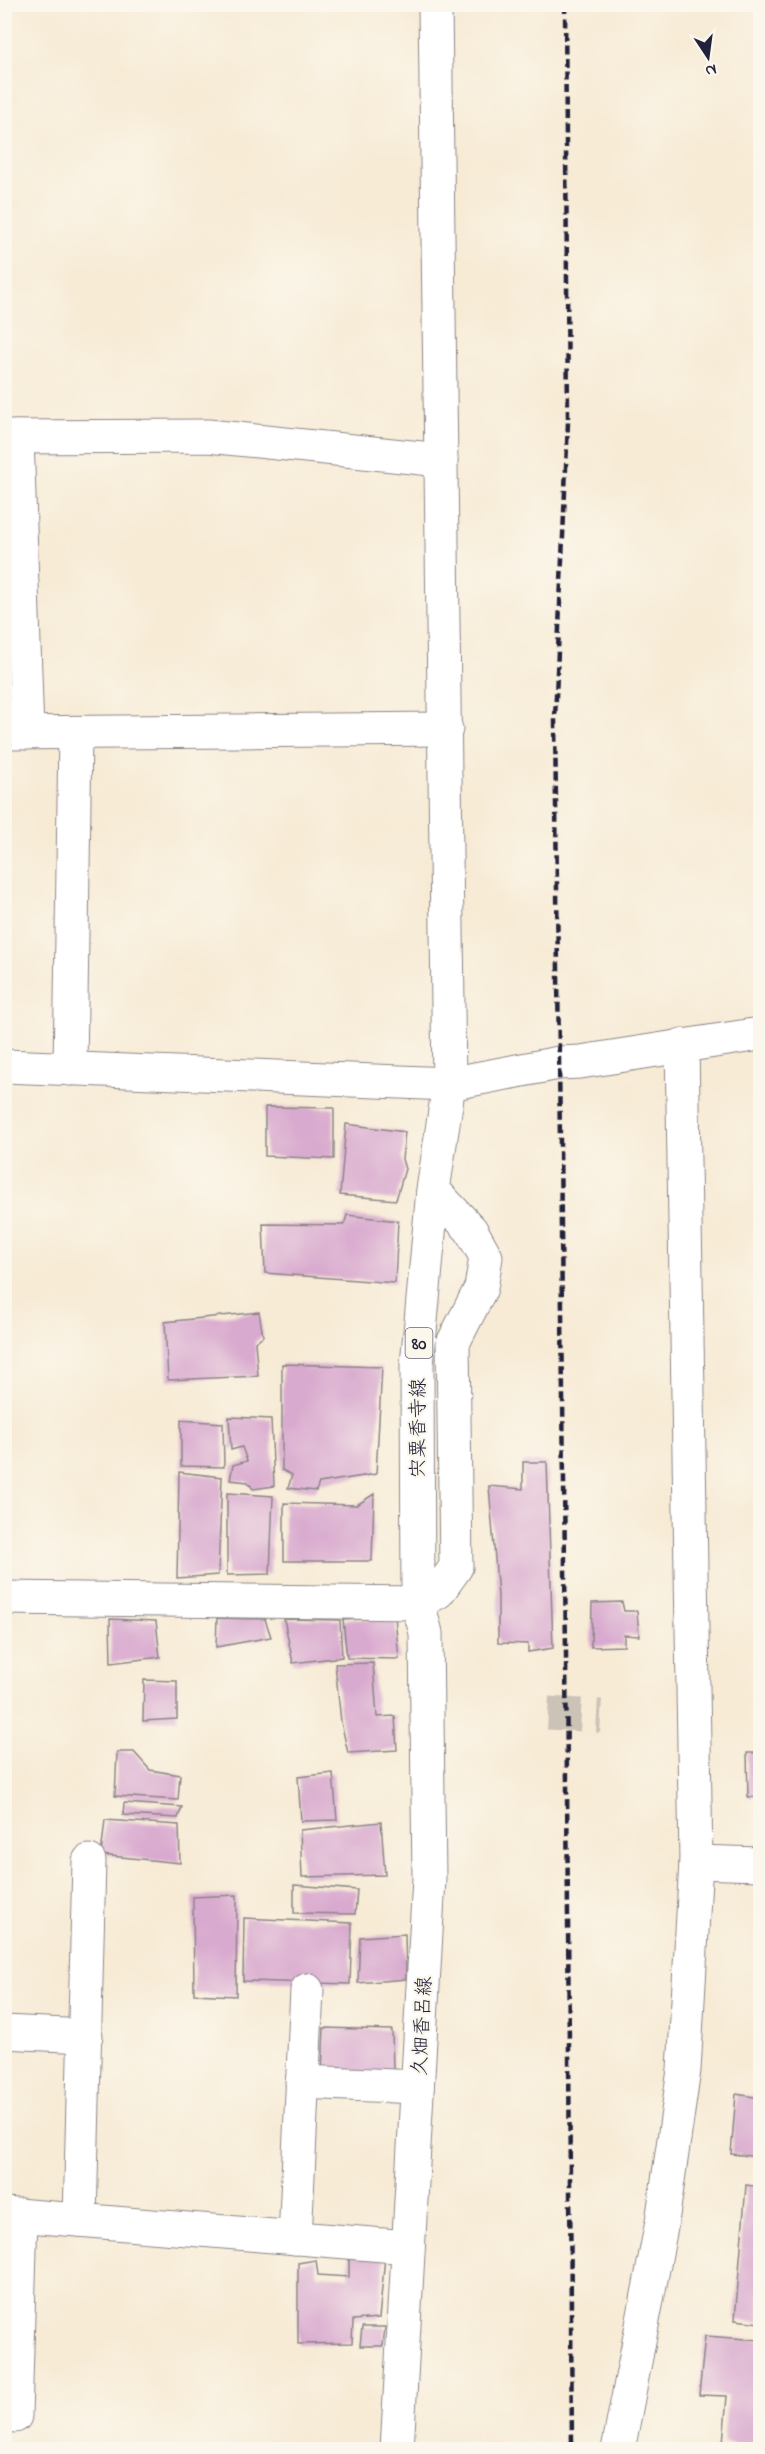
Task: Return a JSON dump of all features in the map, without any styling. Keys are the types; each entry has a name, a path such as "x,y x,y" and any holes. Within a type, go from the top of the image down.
{"street":[{"name":"宍粟香寺線","path":"418,1603 417,1365 433,1190 449,1084 435,4"},
{"path":"441,460 208,436 11,437 16,733 446,729"},
{"path":"70,1069 75,733"},
{"path":"4,1066 449,1084 559,1062 580,1062 760,1034"},
{"path":"618,2450 662,2222 684,2070 696,1862 682,1045"},
{"path":"4,1598 418,1603 438,1592 456,1566 453,1343 482,1288 486,1257 471,1230 433,1190"},
{"name":"久畑香呂線","path":"397,2450 429,1879 426,1633 418,1603"},
{"path":"80,2220 89,1862"},
{"path":"696,1862 760,1864"},
{"path":"295,2238 307,1990"},
{"path":"4,2032 86,2036"},
{"path":"302,2082 417,2087"},
{"path":"15,2416 13,2215 408,2247"}],"building":[{"path":"265,1107 334,1108 334,1159 265,1156"},
{"path":"346,1124 405,1132 402,1159 405,1169 396,1200 340,1195"},
{"path":"347,1215 398,1221 395,1283 265,1273 263,1224 344,1225"},
{"path":"259,1312 263,1336 255,1342 258,1376 168,1380 165,1322"},
{"path":"282,1364 382,1367 376,1474 319,1483 316,1491 288,1488 292,1475 282,1470"},
{"path":"229,1417 271,1419 274,1486 253,1489 248,1482 230,1480 233,1465 247,1461 242,1447 231,1450"},
{"path":"181,1420 223,1423 224,1467 181,1466"},
{"path":"523,1462 547,1462 553,1648 528,1652 528,1644 498,1643 498,1596 489,1486 523,1489"},
{"path":"179,1472 222,1477 218,1575 177,1578"},
{"path":"227,1493 273,1496 270,1574 227,1575"},
{"path":"374,1494 372,1561 284,1561 284,1503 357,1505"},
{"path":"622,1602 624,1611 637,1611 639,1636 624,1635 624,1646 591,1647 592,1603"},
{"path":"395,1617 399,1659 347,1658 343,1620"},
{"path":"217,1618 265,1619 271,1637 216,1647"},
{"path":"110,1619 156,1621 160,1657 111,1663"},
{"path":"284,1619 340,1620 342,1657 293,1663"},
{"path":"373,1663 377,1717 395,1716 397,1750 348,1753 341,1722 335,1664"},
{"path":"144,1680 177,1681 177,1719 143,1721"},
{"path":"117,1752 134,1752 150,1770 180,1775 178,1800 115,1796"},
{"path":"747,1753 760,1753 760,1797 748,1797"},
{"path":"333,1773 337,1820 301,1821 298,1777"},
{"path":"124,1803 182,1807 178,1818 123,1815"},
{"path":"105,1820 179,1825 180,1863 101,1855"},
{"path":"381,1822 385,1875 302,1877 300,1830"},
{"path":"294,1885 357,1890 355,1914 294,1913"},
{"path":"237,1895 236,1996 194,1994 193,1897"},
{"path":"244,1918 352,1923 350,1984 243,1981"},
{"path":"405,1934 406,1979 358,1983 360,1937"},
{"path":"324,2028 392,2030 393,2072 322,2073"},
{"path":"736,2094 760,2098 760,2157 731,2154"},
{"path":"746,2185 760,2187 760,2323 735,2320"},
{"path":"349,2251 385,2257 379,2318 353,2320 352,2343 298,2344 298,2263 316,2260 318,2275 349,2277"},
{"path":"362,2327 385,2327 383,2346 360,2346"},
{"path":"705,2336 760,2340 760,2447 723,2443 727,2396 699,2395"}],"tunnel":[{"path":"548,1713 601,1716"}],"railway":[{"path":"565,4 568,422 555,719 566,1652 572,2450"}]}
